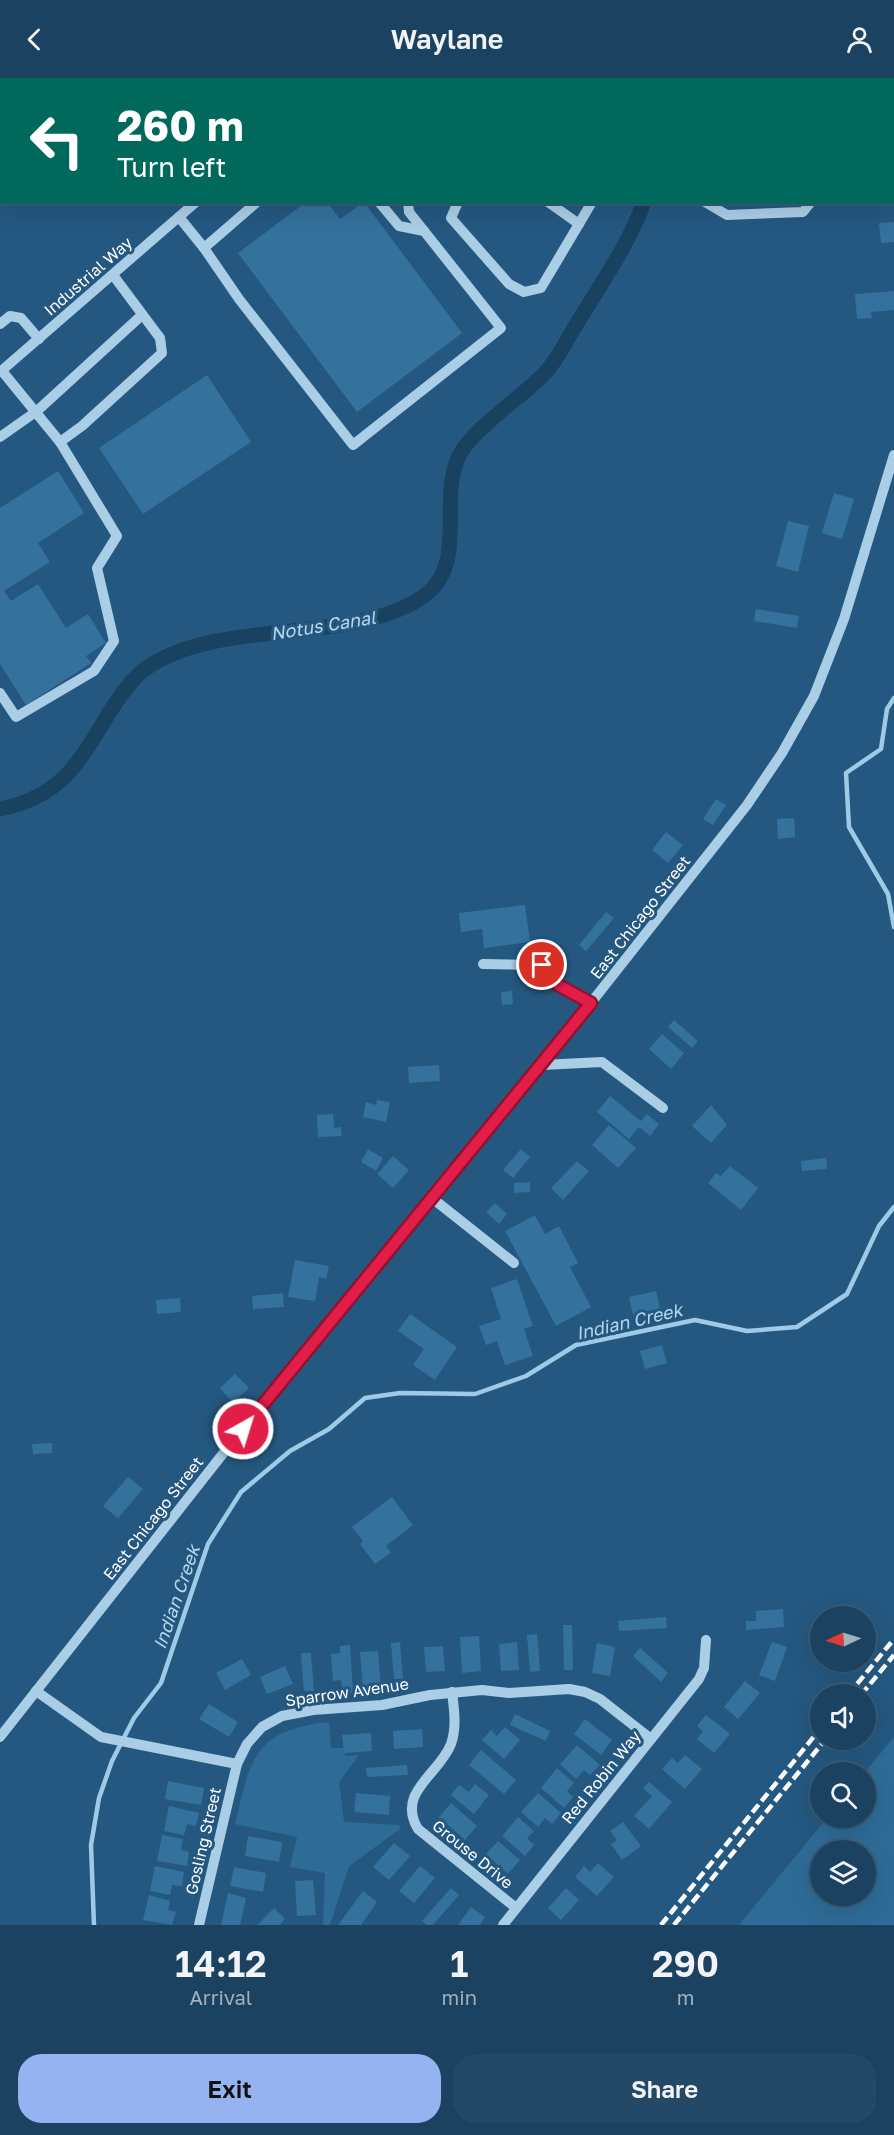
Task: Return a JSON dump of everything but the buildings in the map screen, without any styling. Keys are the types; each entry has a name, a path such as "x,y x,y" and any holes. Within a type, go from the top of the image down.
{"street":[{"name":"Industrial Way","path":"1,371 194,204"},
{"path":"204,248 255,204"},
{"path":"381,204 399,226 424,231"},
{"path":"179,217 204,248 239,299 353,445 501,328 409,212 408,204"},
{"path":"457,204 451,218 509,284 524,292 542,288 591,204"},
{"path":"552,204 579,225"},
{"path":"708,204 727,215 803,212 809,204"},
{"path":"60,442 82,426 162,352 160,338 113,274"},
{"path":"0,437 37,411 142,315"},
{"path":"0,324 10,316 21,318 39,339"},
{"path":"0,693 16,717 94,671 114,641 97,568 117,536 60,442 37,411 1,371"},
{"name":"East Chicago Street","path":"0,1737 208,1472 542,1065 747,805 782,753 814,696 844,620 894,455"},
{"path":"483,964 542,965 558,985 591,1003"},
{"path":"542,1065 602,1062 663,1108"},
{"path":"432,1198 514,1263"},
{"name":"Red Robin Way","path":"503,1925 699,1679 704,1668 706,1640"},
{"name":"Sparrow Avenue","path":"237,1764 247,1744 262,1726 282,1716 313,1710 382,1705 452,1692 483,1690 521,1694 569,1689 585,1692 600,1699 651,1739"},
{"path":"36,1691 101,1737 237,1764"},
{"name":"Grouse Drive","path":"452,1692 454,1729 452,1740 443,1758 411,1800 412,1819 418,1829 516,1908"},
{"name":"Gosling Street","path":"199,1925 237,1764"}],"shaded area":[{"path":"329,1722 331,1748 344,1748 345,1756 359,1755 339,1782 344,1822 399,1825 400,1829 349,1866 330,1925 323,1925 325,1873 290,1867 297,1837 235,1824 246,1782 259,1752 284,1732"},
{"path":"894,1737 894,1925 739,1925 819,1828 876,1828 876,1762 873,1762"}],"waterway":[{"name":"Notus Canal","path":"0,809 22,803 55,785 79,760 131,682 145,669 175,653 245,636 357,622 391,613 421,598 436,584 445,568 449,550 453,472 460,454 476,434 535,383 553,363 622,250 643,204"},
{"name":"Indian Creek","path":"894,698 887,709 881,749 846,773 849,827 888,894 894,927"},
{"name":"Indian Creek","path":"94,1925 91,1845 99,1798 112,1761 134,1718 161,1683 208,1544 241,1492 290,1451 329,1429 365,1398 400,1393 475,1394 526,1376 576,1345 695,1320 747,1331 797,1327 847,1294 879,1226 894,1207"}],"railway":[{"path":"857,1684 894,1639"},
{"path":"870,1684 894,1655"},
{"path":"661,1925 810,1741"},
{"path":"674,1925 817,1750"}],"route":[{"path":"243,1429 591,1003 558,985 542,965"}]}
